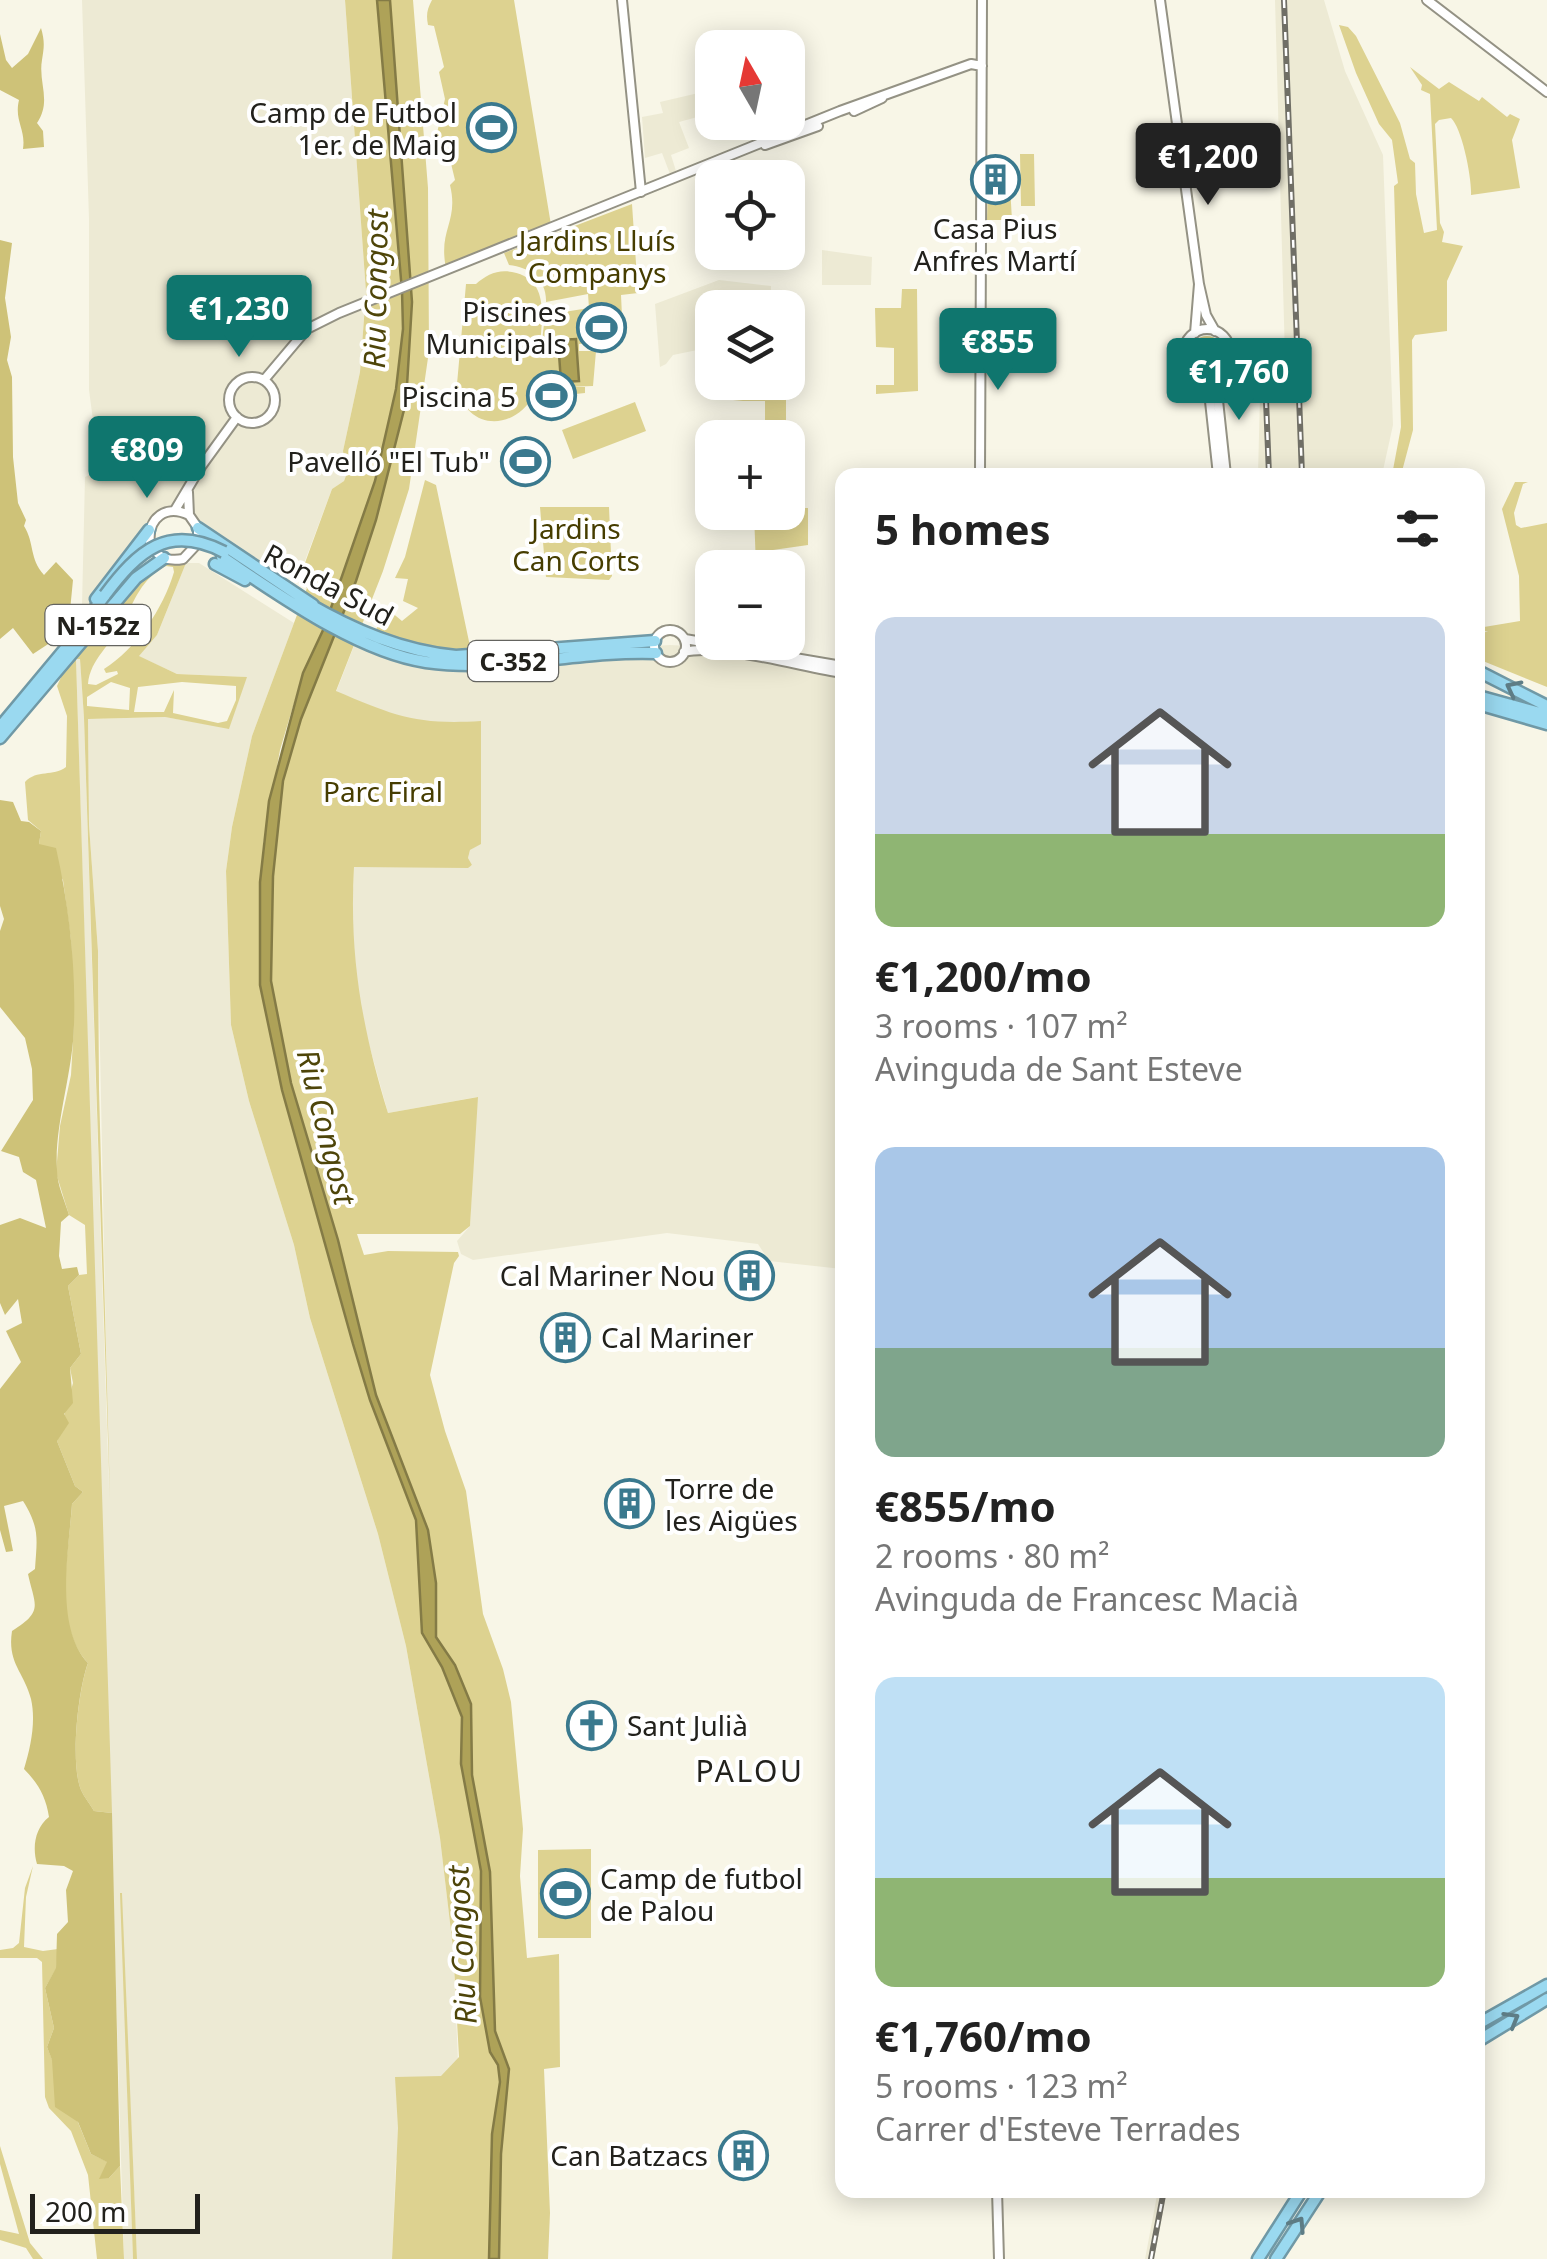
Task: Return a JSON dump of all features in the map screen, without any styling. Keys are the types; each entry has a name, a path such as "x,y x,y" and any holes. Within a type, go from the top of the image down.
{"highway":[{"path":"198,528 274,588"},
{"name":"N-152z","path":"0,727 60,654 79,622 150,530"},
{"name":"Ronda Sud","path":"107,598 137,556 158,544 195,540 320,614 390,650 425,662 463,664 641,653 655,647"},
{"name":"N-152z","path":"0,738 136,578 164,558"},
{"name":"C-352","path":"60,654 107,598"},
{"name":"C-352","path":"36,696 107,598"},
{"name":"Ronda Sud","path":"390,650 456,656 655,647"},
{"path":"390,650 427,668"},
{"path":"1485,675 1547,706"},
{"path":"1485,698 1547,715"},
{"path":"1485,706 1547,724"},
{"path":"1485,2020 1547,1985"},
{"path":"1485,2037 1547,1999"},
{"path":"1258,2259 1297,2198"},
{"path":"1276,2259 1316,2198"}],"street":[{"path":"622,0 641,192"},
{"path":"1160,0 1199,284 1206,315 1230,351 1228,363 1220,372 1217,392 1225,468"},
{"path":"1427,0 1547,92"},
{"path":"980,468 982,3"},
{"name":"N-152z","path":"264,380 307,329 339,313 883,97 971,64 982,66"},
{"path":"1199,284 1195,334 1186,344 1185,358 1191,368 1202,374 1220,372"},
{"path":"1195,334 1215,331"},
{"path":"1202,374 1210,395 1217,468"},
{"name":"N-152z","path":"246,378 264,380 275,399 270,414 252,423 238,417 230,402 234,386 246,378"},
{"name":"N-152z","path":"150,530 157,517 175,510 238,417"},
{"path":"188,492 189,515 198,528"},
{"path":"175,510 189,515"},
{"name":"N-152z","path":"164,558 177,560 190,555 198,543 198,528"},
{"path":"150,530 153,549 164,558"},
{"name":"C-352","path":"835,668 684,639 680,633 669,630 659,634 655,647 670,662 694,650 835,668"},
{"path":"684,639 684,652"},
{"path":"997,2198 998,2259"}],"shaded area":[{"path":"82,0 345,0 366,292 360,372 343,451 347,473 344,481 332,489 297,582 205,533 189,515 162,513 79,622 85,477 108,466 96,443 89,390 89,219"},
{"path":"377,0 390,0 412,302 406,402 376,520 301,719 283,781 273,876 271,981 291,1083 338,1240 376,1395 428,1530 436,1583 436,1637 455,1665 471,1704 472,1775 490,1872 495,2031 509,2069 501,2154 499,2259 489,2259 492,2134 500,2082 480,1997 481,1871 461,1764 462,1717 442,1667 422,1633 416,1520 353,1344 282,1090 260,985 260,882 269,801 303,673 324,628 375,481 396,389 403,329 402,291"},
{"path":"1275,0 1324,0 1345,71 1383,155 1393,425 1384,468 1258,468 1260,395 1286,393"},
{"path":"41,28 44,107 37,123 43,131 44,147 23,149 19,100 0,90 0,34 12,68 28,54"},
{"path":"695,94 695,118 679,122 689,148 671,155 676,171 670,174 662,153 645,158 642,117 663,113 660,102"},
{"path":"0,240 12,243 5,298 11,337 7,360 12,377 18,503 39,569 44,575 56,562 73,580 68,631 33,654 13,628 0,639"},
{"path":"822,250 872,257 871,285 822,285"},
{"path":"719,280 771,286 771,290 695,290 695,350 673,355 660,367 655,304"},
{"path":"576,339 579,381 561,382 558,340"},
{"path":"186,563 199,563 294,623 252,736 232,827 226,871 231,1025 249,1101 294,1245 310,1318 378,1534 406,1646 440,1838 453,1948 460,2106 417,2163 396,2160 392,2259 137,2259 121,1893 133,2259 124,2259 76,658 80,658 84,718 109,1491 98,951 89,825 88,719 165,717 229,728 246,677 177,674 138,656 157,635"},
{"path":"359,633 420,657 453,660 670,645 695,646 695,660 786,660 835,668 835,1268 769,1261 758,1244 667,1233 473,1260 461,1254 457,1241 470,1226 477,1097 388,1113 355,980 352,912 354,867 472,866 470,850 481,843 481,722 420,722 336,692"},
{"path":"0,800 13,802 21,821 41,831 39,844 56,848 73,958 73,1043 58,1135 57,1170 69,1215 61,1222 59,1256 62,1269 77,1267 79,1275 68,1286 81,1354 70,1368 73,1403 64,1414 69,1423 57,1441 75,1486 83,1492 72,1504 66,1587 71,1629 77,1648 88,1663 77,1726 78,1778 94,1811 112,1813 120,2166 109,2178 99,2179 107,2162 91,2154 78,2122 55,2107 52,2060 47,2047 54,2028 45,1988 56,1968 57,1934 68,1922 66,1890 73,1871 64,1866 37,1864 36,1858 38,1832 49,1817 41,1791 24,1769 32,1734 32,1707 11,1642 12,1631 29,1618 35,1607 28,1574 35,1569 36,1534 23,1501 4,1506 13,1551 6,1552 0,1530 0,1389 21,1362 6,1331 22,1323 18,1299 5,1315 0,1303 0,1225 20,1218 46,1228 36,1180 23,1172 19,1157 1,1151 33,1100 25,1038 0,1007 0,931 4,919 0,906"},
{"path":"1156,2198 1165,2198 1154,2259 1145,2259"}],"green space":[{"path":"345,0 377,0 403,329 396,389 375,481 324,628 303,673 280,750 263,845 260,985 282,1090 353,1344 416,1520 422,1633 442,1667 462,1717 462,1770 481,1871 480,1997 500,2082 492,2135 489,2259 392,2259 398,2128 395,2077 441,2076 459,2057 453,1948 440,1838 406,1646 378,1534 310,1318 294,1245 249,1101 231,1025 226,871 232,827 252,736 307,588 298,582 332,489 344,481 347,473 343,451 360,372 366,292"},
{"name":"Parc Firal","path":"390,0 413,0 428,188 429,351 409,489 383,571 336,691 406,717 439,722 481,721 481,844 470,850 468,858 472,865 468,868 354,867 356,962 364,1021 388,1113 478,1097 470,1226 460,1234 357,1234 364,1255 388,1251 458,1252 459,1256 454,1263 430,1375 466,1491 483,1614 511,1702 523,1829 520,1876 527,1958 559,1954 560,2067 544,2069 548,2259 499,2259 501,2154 509,2069 495,2031 490,1872 472,1775 471,1704 455,1665 436,1637 436,1583 428,1530 376,1395 338,1240 291,1083 271,981 273,876 283,781 301,719 376,520 406,402 412,302"},
{"path":"432,0 514,0 551,225 446,268 445,244 452,208 450,185 455,180 445,139 438,138 437,133 445,99 439,72 444,67 434,26 428,25 427,12"},
{"path":"1339,25 1348,27 1356,36 1400,123 1410,159 1415,163 1424,233 1437,230 1430,94 1421,90 1422,85 1410,67 1439,89 1449,82 1479,101 1482,97 1507,117 1510,114 1520,119 1512,140 1520,188 1471,195 1465,154 1455,123 1451,118 1435,124 1442,242 1463,246 1447,281 1447,331 1415,335 1412,340 1413,430 1403,468 1393,468 1401,427 1394,186 1398,183 1392,140 1379,124"},
{"path":"1020,154 1034,154 1035,206 1021,206"},
{"path":"988,186 1010,186 1012,220 987,220"},
{"name":"Jardins Lluís Companys","path":"632,204 638,293 621,295 623,337 615,337 613,317 589,319 590,343 579,344 579,351 596,351 593,386 565,387 585,387 585,393 566,395 566,401 539,411 534,410 535,393 526,406 503,420 479,418 469,411 457,384 466,284 476,284 492,274 507,271 526,277 535,285 542,308 540,359 545,315 589,308 588,294 546,302 540,281 530,272 509,265 504,253"},
{"path":"902,289 917,289 918,391 876,394 876,385 894,385 894,348 876,347 875,308 901,308"},
{"path":"1207,336 1219,340 1223,352 1219,364 1207,368 1195,364 1191,352 1195,340"},
{"path":"786,400 786,420 765,420 765,401 733,401"},
{"path":"635,402 646,431 573,459 562,430"},
{"path":"425,480 436,485 471,651 411,645 375,632 379,623 386,624 390,611 402,621 418,608 403,601 408,579 395,578 405,557"},
{"path":"1515,482 1528,482 1523,484 1514,513 1516,525 1521,528 1547,523 1547,687 1485,662 1485,627 1520,621 1519,576 1502,509"},
{"name":"Jardins Can Corts","path":"540,507 609,507 609,580 546,577"},
{"path":"808,508 808,545 755,550 755,530 805,530"},
{"path":"186,563 157,635 139,656 177,674 247,677 229,729 165,717 88,719 89,825 98,951 110,1500 84,718 80,659 76,659 112,1813 94,1811 78,1778 77,1727 88,1663 70,1629 65,1587 72,1504 83,1492 75,1486 57,1441 73,1383 70,1368 81,1354 68,1286 79,1275 87,1274 85,1225 69,1215 56,1173 60,1126 71,1075 71,941 63,880 39,844 41,831 28,820 25,782 66,767 67,716 57,686 68,662 157,565","holes":["166,566 173,567 174,572 155,614 127,651 104,669 106,673 118,674 96,685 88,684 93,667 140,591 150,577","111,682 130,688 129,710 87,706 87,697","182,682 236,686 236,700 227,721 218,723 173,713 174,690 164,712 134,712 138,687"]},
{"name":"Camp de futbol de Palou","path":"591,1849 591,1938 538,1938 538,1850"},
{"path":"33,1866 26,1897 24,1947 58,1949 56,1969 45,1988 54,2028 47,2047 91,2154 108,2162 100,2178 109,2178 120,2166 124,2259 97,2259 88,2175 71,2131 49,2108 45,2097 42,1962 37,1958 0,1958 0,1950 19,1943 25,1888"},
{"path":"122,1893 137,2259 133,2259"},
{"path":"0,2146 30,2243 43,2259 33,2259 26,2248 0,2240 0,2230 19,2234 0,2164"}],"railway":[{"path":"1284,0 1302,468"},
{"path":"1266,400 1269,468"},
{"path":"1151,2259 1162,2198"}],"place":[{"name":"Camp de Futbol 1er. de Maig","path":"492,128"},
{"name":"Casa Pius Anfres Martí","path":"995,180"},
{"name":"Piscines Municipals","path":"602,327"},
{"name":"Piscina 5","path":"551,396"},
{"name":"Pavelló \"El Tub\"","path":"525,461"},
{"name":"Cal Mariner Nou","path":"750,1275"},
{"name":"Cal Mariner","path":"566,1337"},
{"name":"Torre de les Aigües","path":"630,1504"},
{"name":"Sant Julià","path":"592,1725"},
{"name":"Camp de futbol de Palou","path":"565,1894"},
{"name":"Can Batzacs","path":"743,2155"}],"district":[{"name":"PALOU","path":"750,1770"}],"water label":[{"name":"Riu Congost","path":"375,289"},
{"name":"Riu Congost","path":"327,1127"},
{"name":"Riu Congost","path":"461,1945"}]}
